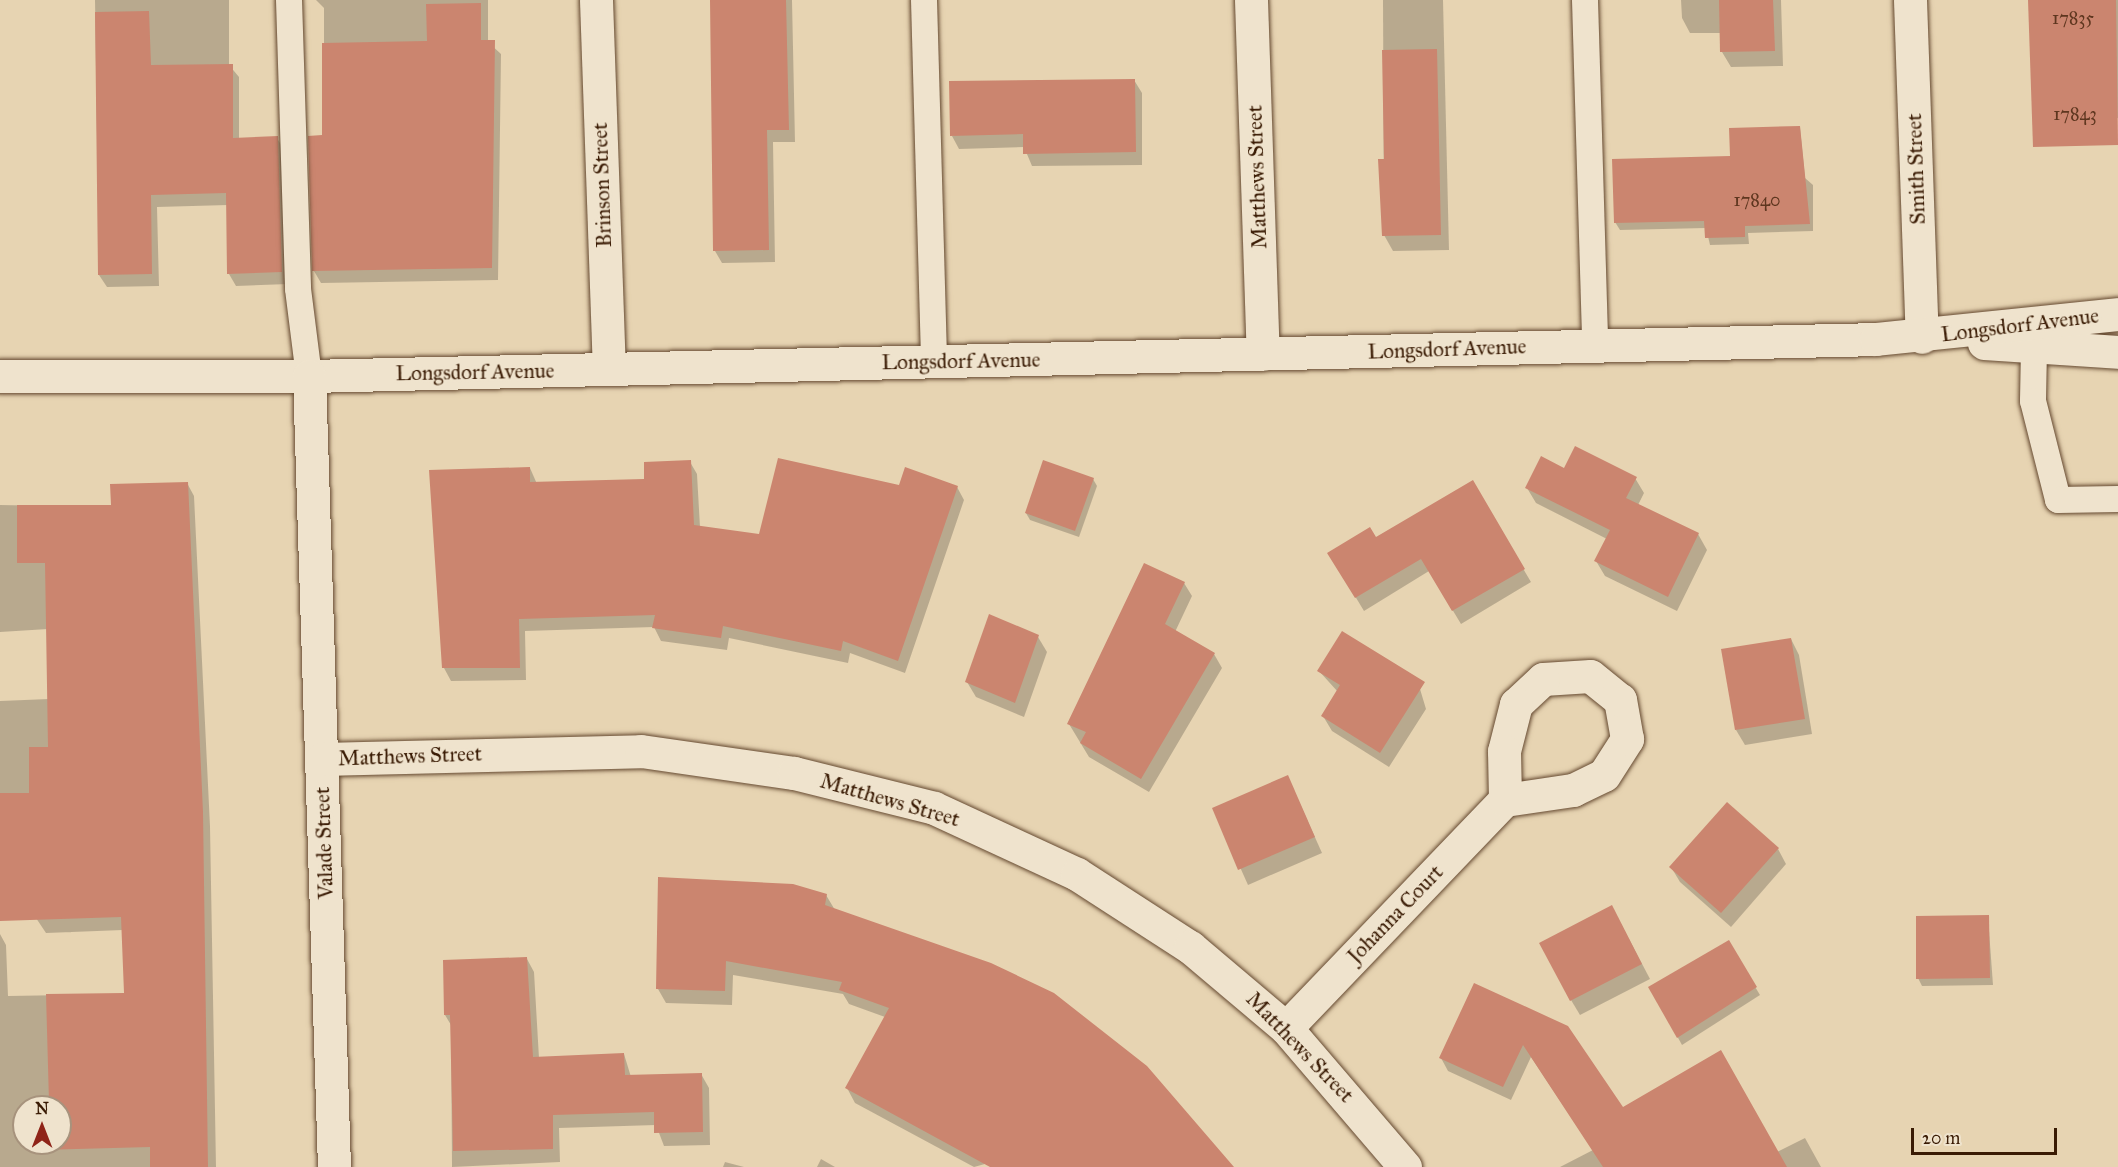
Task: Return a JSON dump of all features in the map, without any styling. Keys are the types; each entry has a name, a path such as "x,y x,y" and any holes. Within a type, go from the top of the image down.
{"street":[{"name":"Brinson Street","path":"596,0 609,369"},
{"name":"Matthews Street","path":"1251,0 1263,354"},
{"name":"Smith Street","path":"1910,0 1922,337"},
{"name":"Longsdorf Avenue","path":"0,376 309,376 1922,337 2118,314"},
{"name":"Longsdorf Avenue","path":"1922,337 2034,348 2118,352"},
{"name":"Valade Street","path":"309,376 334,1167"},
{"name":"Matthews Street","path":"322,759 641,751 728,760 859,787 934,808 1077,874 1190,947 1286,1028 1405,1167"},
{"name":"Johanna Court","path":"1286,1028 1505,800"}],"lane":[{"path":"289,0 298,289 309,376"},
{"path":"924,0 934,361"},
{"path":"1585,0 1595,345"},
{"path":"2034,348 2033,401 2058,500 2118,499"}],"building":[{"path":"710,0 786,0 789,130 767,130 769,250 713,251"},
{"path":"1719,0 1773,0 1775,51 1720,52"},
{"path":"2028,0 2116,0 2118,145 2033,147"},
{"path":"481,3 481,40 495,40 492,268 312,271 308,136 322,135 322,43 427,41 426,4"},
{"path":"149,11 151,65 233,64 233,138 278,136 282,272 227,274 226,193 151,195 152,274 98,275 95,12"},
{"path":"1437,49 1441,235 1382,236 1378,159 1384,159 1382,50"},
{"path":"1135,79 1136,152 1023,154 1023,134 950,136 949,81"},
{"path":"1800,126 1810,224 1745,226 1745,237 1705,238 1704,221 1614,223 1612,159 1730,156 1729,128"},
{"path":"1575,446 1637,477 1626,498 1699,533 1668,597 1594,561 1610,530 1525,488 1541,456 1564,468"},
{"path":"778,458 899,485 905,467 958,486 898,661 843,641 841,651 723,626 721,638 652,628 655,615 519,619 520,668 442,668 429,470 530,467 530,482 644,479 644,462 691,460 694,525 759,534"},
{"path":"1043,460 1094,478 1075,531 1025,513"},
{"path":"1473,480 1525,569 1452,611 1421,559 1355,598 1327,553 1370,527 1376,537"},
{"path":"188,482 203,812 208,1167 150,1167 150,1147 72,1149 72,1095 49,1095 46,994 124,993 121,917 0,921 0,793 29,793 29,747 48,747 45,563 17,563 17,505 111,505 110,484"},
{"path":"1144,563 1185,582 1165,624 1215,653 1141,779 1080,743 1086,732 1067,724"},
{"path":"989,614 1039,635 1015,703 965,682"},
{"path":"1342,631 1425,682 1380,753 1321,716 1340,685 1317,671"},
{"path":"1791,638 1805,719 1735,730 1721,649"},
{"path":"1288,775 1315,837 1238,870 1212,808"},
{"path":"1727,802 1779,848 1721,913 1669,867"},
{"path":"658,877 793,884 827,894 825,905 991,963 1054,993 1147,1066 1234,1167 990,1167 845,1088 889,1008 839,990 842,982 726,961 725,991 656,989"},
{"path":"1612,905 1642,964 1570,1001 1539,943"},
{"path":"1989,915 1990,978 1916,979 1916,916"},
{"path":"1729,940 1757,987 1677,1038 1648,987"},
{"path":"527,957 533,1057 624,1053 625,1075 702,1073 703,1132 654,1133 654,1112 553,1115 553,1149 453,1151 450,1015 444,1015 443,960"},
{"path":"1474,983 1568,1026 1623,1107 1721,1050 1787,1167 1603,1167 1523,1045 1503,1087 1439,1058"}]}
